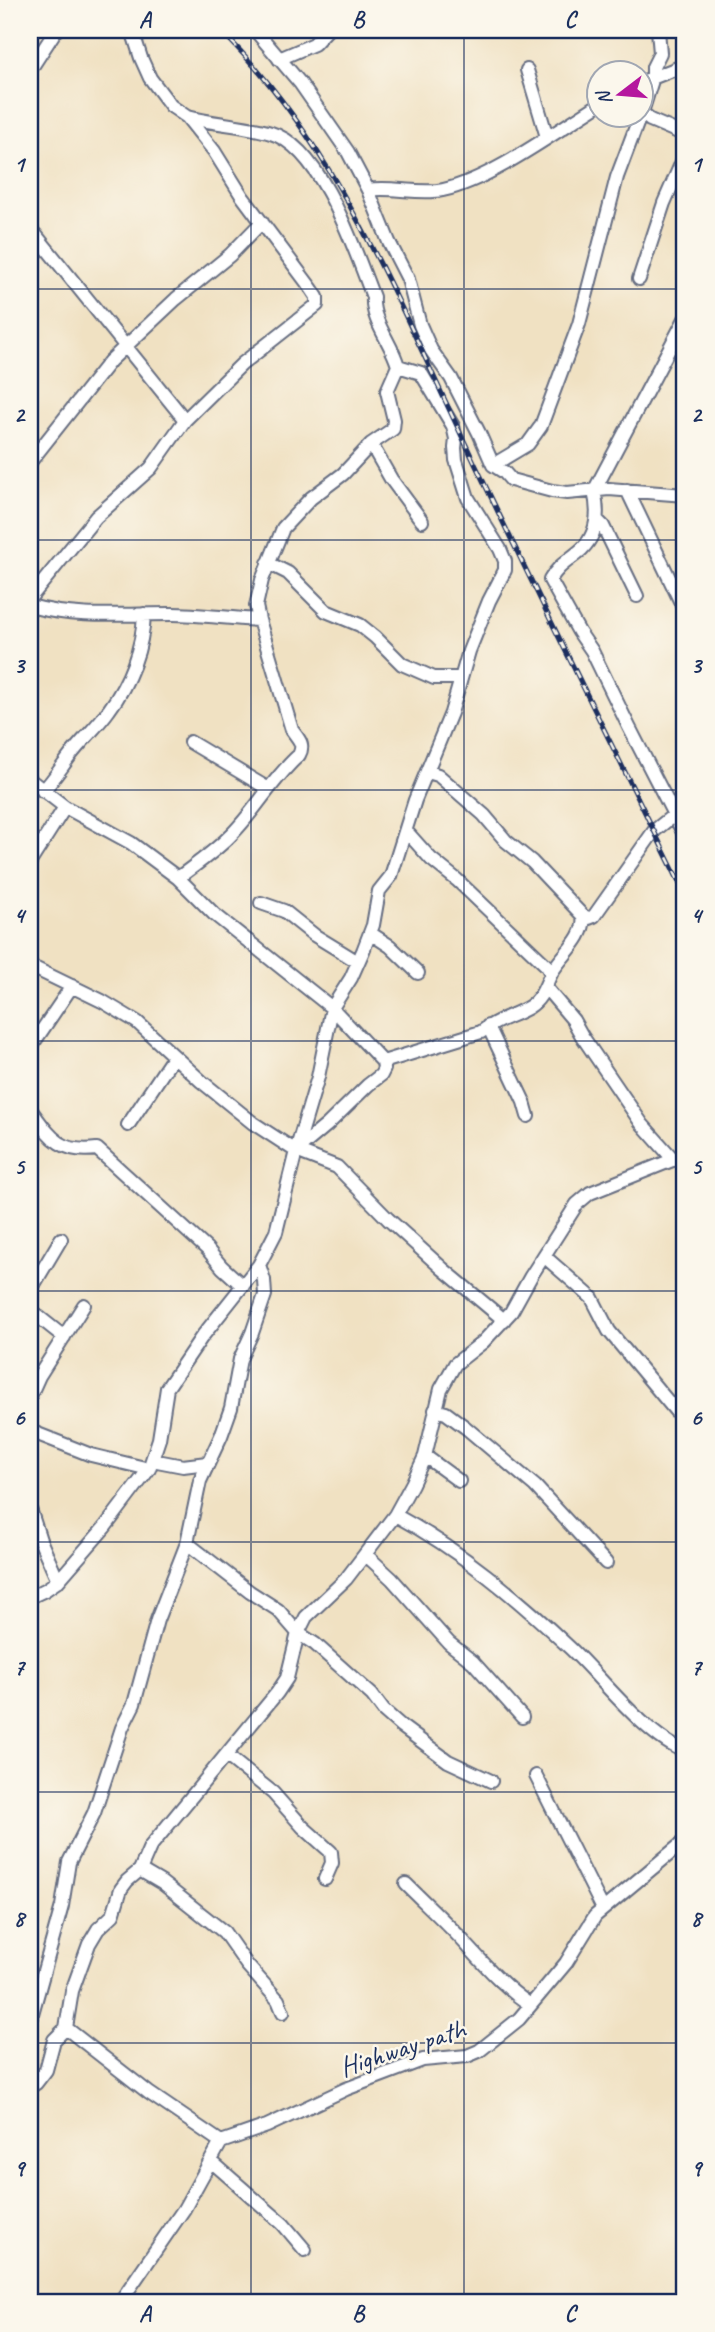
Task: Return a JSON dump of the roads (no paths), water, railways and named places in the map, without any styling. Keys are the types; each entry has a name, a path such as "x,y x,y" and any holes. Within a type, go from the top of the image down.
{"street":[{"path":"30,71 56,30"},
{"path":"30,598 96,517 151,468 185,421 242,364 317,305 317,297 311,288 261,222 214,151 187,117 171,106 150,78 132,30"},
{"path":"255,30 348,152 408,279 420,325 431,350 451,378 480,433 493,465 511,480 567,494 627,490 685,495"},
{"path":"279,59 314,44 327,30"},
{"path":"656,60 660,52 658,30"},
{"path":"656,76 685,65"},
{"path":"527,70 547,137"},
{"path":"368,190 382,188 440,191 466,184 586,113"},
{"path":"178,878 229,837 267,788 299,755 301,743 292,730 256,606 262,580 283,528 311,499 343,474 371,444 393,429 394,420 387,391 398,366 372,307 373,297 340,214 314,166 301,150 272,133 187,117"},
{"path":"656,123 685,135"},
{"path":"493,465 528,444 541,426 579,324 617,177 635,130"},
{"path":"639,279 664,203 685,155"},
{"path":"30,462 95,378 176,299 230,255 261,222"},
{"path":"35,234 185,421"},
{"path":"685,319 594,491 598,517 584,547 557,568 550,580 592,651 628,727 680,810 685,836"},
{"path":"30,1597 58,1581 105,1527 150,1465 159,1438 167,1388 201,1338 260,1265 276,1232 318,1077 332,1008 358,962 370,933 379,891 391,876 415,800 451,713 460,678 489,601 502,577 505,561 468,498 456,460 456,439 449,417 421,373 398,366"},
{"path":"371,444 391,479 422,521"},
{"path":"627,490 685,611"},
{"path":"597,520 604,526 638,596"},
{"path":"268,563 288,573 326,611 360,625 402,664 434,678 460,678"},
{"path":"30,606 51,612 80,615 176,614 259,620"},
{"path":"43,791 109,711 121,691 138,653 144,632 144,614"},
{"path":"190,742 267,788"},
{"path":"428,772 438,775 484,815 506,841 532,862 583,916 589,918 594,916 654,831 680,810"},
{"path":"30,780 65,807 131,843 178,878 215,915 332,1008 383,1062 381,1075 296,1152"},
{"path":"30,862 65,807"},
{"path":"406,831 431,859 457,880 547,966 551,974"},
{"path":"261,903 284,911 314,935 358,962"},
{"path":"383,1062 481,1032 530,1006 546,988 551,974 581,931 583,916"},
{"path":"370,933 390,946 418,973"},
{"path":"30,966 137,1022 253,1123 296,1152 337,1167 388,1219 504,1320"},
{"path":"30,1048 72,986"},
{"path":"141,1871 150,1847 287,1678 298,1633 306,1617 345,1579 394,1515 425,1456 435,1410 455,1364 483,1342 511,1312 577,1204 590,1193 680,1157 642,1124 573,1020 546,988"},
{"path":"488,1026 528,1116"},
{"path":"128,1125 174,1056"},
{"path":"30,1109 58,1144 83,1151 97,1149 207,1249 243,1286"},
{"path":"30,1291 61,1239"},
{"path":"544,1256 592,1298 609,1331 685,1422"},
{"path":"30,2021 62,1906 69,1862 94,1813 115,1747 134,1704 157,1619 187,1543 200,1481 231,1408 240,1359 265,1295 260,1265"},
{"path":"30,1395 84,1305"},
{"path":"30,1310 64,1337"},
{"path":"435,1410 446,1413 465,1427 536,1486 606,1563"},
{"path":"30,1431 91,1455 150,1465 183,1466 207,1463"},
{"path":"425,1456 459,1481"},
{"path":"30,1509 58,1581"},
{"path":"394,1515 424,1530 486,1573 572,1650 656,1733 676,1748 685,1751"},
{"path":"187,1543 278,1610 298,1633 332,1658 401,1726 449,1761 491,1781"},
{"path":"365,1554 393,1579 449,1643 473,1662 523,1717"},
{"path":"226,1755 273,1793 303,1827 331,1852 332,1863 325,1879"},
{"path":"536,1776 605,1908"},
{"name":"Highway path","path":"221,2142 267,2126 346,2089 423,2060 452,2058 479,2052 519,2019 566,1962 595,1916 683,1847"},
{"path":"30,2087 46,2070 54,2040 66,2028 72,1991 89,1944 98,1929 113,1915 121,1889 135,1873 141,1871 162,1883 224,1933 247,1965 278,2000 283,2012"},
{"path":"406,1884 494,1975 529,2004"},
{"path":"66,2028 149,2093 221,2142 184,2209 120,2302"},
{"path":"211,2161 283,2224 305,2250"}],"railway":[{"path":"220,30 261,75 298,123 361,227 685,894"}]}
